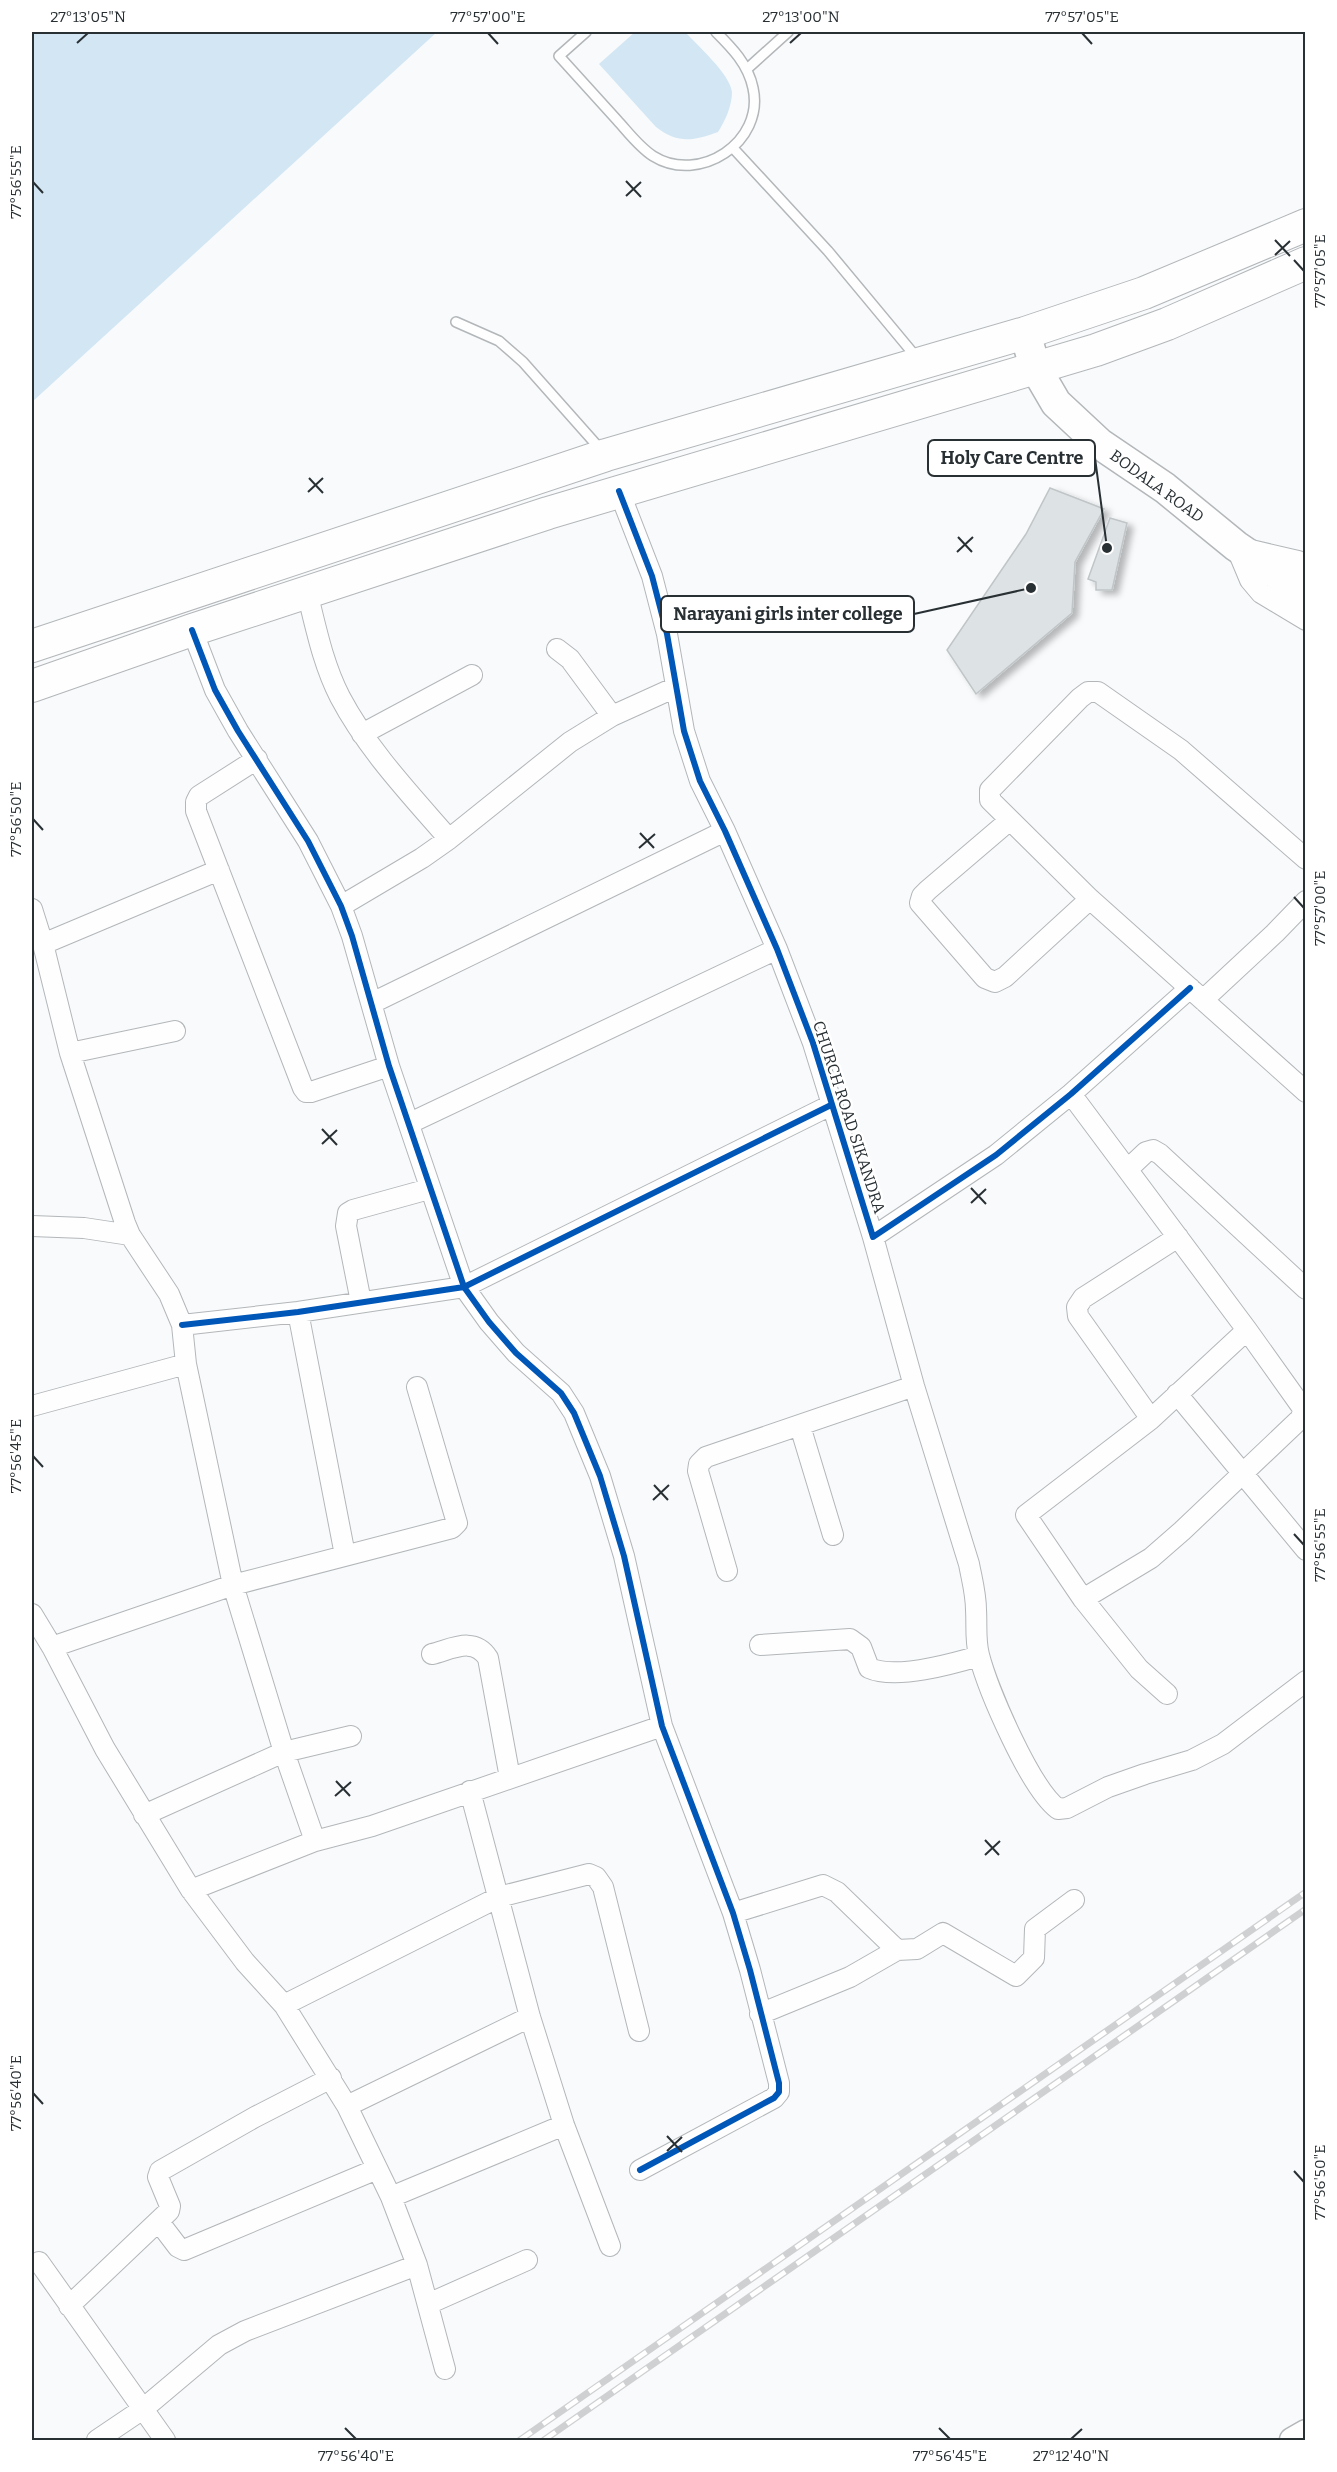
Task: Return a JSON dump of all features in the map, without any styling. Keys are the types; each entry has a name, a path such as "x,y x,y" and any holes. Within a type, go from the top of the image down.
{"highway":[{"path":"32,646 606,455 1025,333 1144,293 1305,225"},
{"path":"32,686 192,630 619,491 1096,350 1167,324 1305,263"}],"main road":[{"name":"BODALA ROAD","path":"1025,333 1035,367 1056,403 1100,444 1165,488 1265,568 1305,594"}],"street":[{"name":"CHURCH ROAD SIKANDRA","path":"619,491 652,576 667,634 684,731 700,781 726,831 777,948 813,1043 873,1237 996,1155 1275,933 1305,901"},
{"path":"1236,546 1298,561 1305,566"},
{"path":"1236,546 1250,580 1261,593 1305,620"},
{"path":"307,592 322,654 340,696 362,734 449,839"},
{"path":"192,630 215,690 308,841 341,906 429,1189 465,1287 509,1345 561,1393 574,1413 600,1476 624,1556 662,1726 733,1913 750,1970 779,2092 774,2098 640,2170"},
{"path":"557,649 570,658 612,716"},
{"path":"362,734 472,675"},
{"path":"341,906 422,858 449,839 570,742 612,716 676,687"},
{"path":"1305,859 1181,750 1098,692 1088,692 1080,698 990,790 990,800 1090,899 1305,1092"},
{"path":"256,759 199,796 196,811 304,1090 311,1092 389,1066"},
{"path":"1010,820 928,890 922,896 920,903 985,978 995,982 1005,977 1090,899"},
{"path":"372,1004 726,831"},
{"path":"43,944 219,870"},
{"path":"32,909 70,1053 130,1235 169,1294 182,1325 186,1364 233,1585 284,1752 315,1841"},
{"path":"410,1123 777,948"},
{"path":"70,1053 175,1031"},
{"path":"1071,1094 1304,1410 1300,1419 1182,1532 1151,1558 1083,1599"},
{"path":"182,1325 298,1312 465,1287 831,1105"},
{"path":"1128,1169 1146,1152 1153,1150 1160,1154 1305,1289"},
{"path":"361,1302 346,1226 348,1213 429,1189"},
{"path":"32,1226 84,1228 130,1235"},
{"path":"873,1237 914,1386 969,1564 975,1594 979,1656 997,1704 1030,1774 1048,1802 1058,1809 1067,1808 1108,1787 1192,1760 1223,1744 1305,1681"},
{"path":"1151,1419 1078,1316 1077,1307 1083,1298 1178,1237"},
{"path":"298,1312 345,1555"},
{"path":"1167,1694 1139,1669 1083,1599 1026,1515 1151,1419 1247,1330"},
{"path":"32,1406 186,1364"},
{"path":"728,1571 698,1471 699,1464 706,1457 914,1386"},
{"path":"52,1647 233,1585 452,1528 457,1524 417,1387"},
{"path":"1177,1394 1305,1550"},
{"path":"800,1426 833,1535"},
{"path":"32,1614 52,1647 105,1749 191,1890 245,1962 284,2005 347,2106 391,2197 417,2265 446,2369"},
{"path":"760,1645 850,1639 861,1647 869,1668 893,1671 937,1668 979,1656"},
{"path":"432,1654 463,1646 474,1645 483,1649 488,1658 510,1778"},
{"path":"191,1890 315,1841 372,1826 662,1726"},
{"path":"144,1815 284,1752 351,1736"},
{"path":"470,1791 530,2017 564,2125 610,2246"},
{"path":"284,2005 500,1897 590,1874 596,1877 603,1887 639,2031"},
{"path":"733,1913 823,1885 837,1892 897,1950"},
{"path":"760,2014 850,1977 897,1950 917,1949 943,1933 1016,1976 1034,1958 1035,1932 1038,1925 1074,1900"},
{"path":"347,2106 530,2017"},
{"path":"69,2306 159,2223 171,2209 158,2177 160,2171 255,2117 331,2078"},
{"path":"391,2197 564,2125"},
{"path":"159,2223 178,2247 184,2250 377,2169"},
{"path":"428,2304 527,2260"},
{"path":"39,2262 165,2440"},
{"path":"98,2440 143,2409 219,2345 245,2331 417,2265"},
{"path":"1292,2440 1305,2432"}],"lane":[{"path":"586,32 559,56 637,142 654,156 674,164 695,165 715,160 733,148 746,131 753,111 754,90 747,69 716,32"},
{"path":"747,69 788,32"},
{"path":"733,148 828,251 922,363"},
{"path":"456,322 499,341 524,362 606,455"}],"shaded area":[{"path":"32,32 437,32 32,402"},
{"path":"635,32 685,32 726,77 732,92 731,103 718,132 686,139 664,132 656,127 599,64"}],"building":[{"path":"1050,488 1104,509 1075,562 1072,613 976,694 947,650 1026,534"},
{"path":"1110,518 1127,523 1112,590 1096,590 1096,582 1088,579"}],"railway":[{"path":"520,2440 1306,1892"},
{"path":"544,2440 1306,1909"}],"cycle path":[{"path":"619,491 652,576 667,634 684,731 700,781 725,831 777,949 813,1043 873,1237 996,1155 1071,1094 1190,988"},
{"path":"182,1325 298,1312 464,1287 389,1066 352,936 341,906 308,841 238,731 215,690 192,630"},
{"path":"640,2170 774,2098 779,2092 779,2083 733,1913 662,1726 624,1556 600,1476 574,1413 561,1393 516,1353 489,1322 464,1287 831,1105"}],"place":[{"name":"Holy Care Centre","path":"1107,548"},
{"name":"Narayani girls inter college","path":"1031,588"}]}
